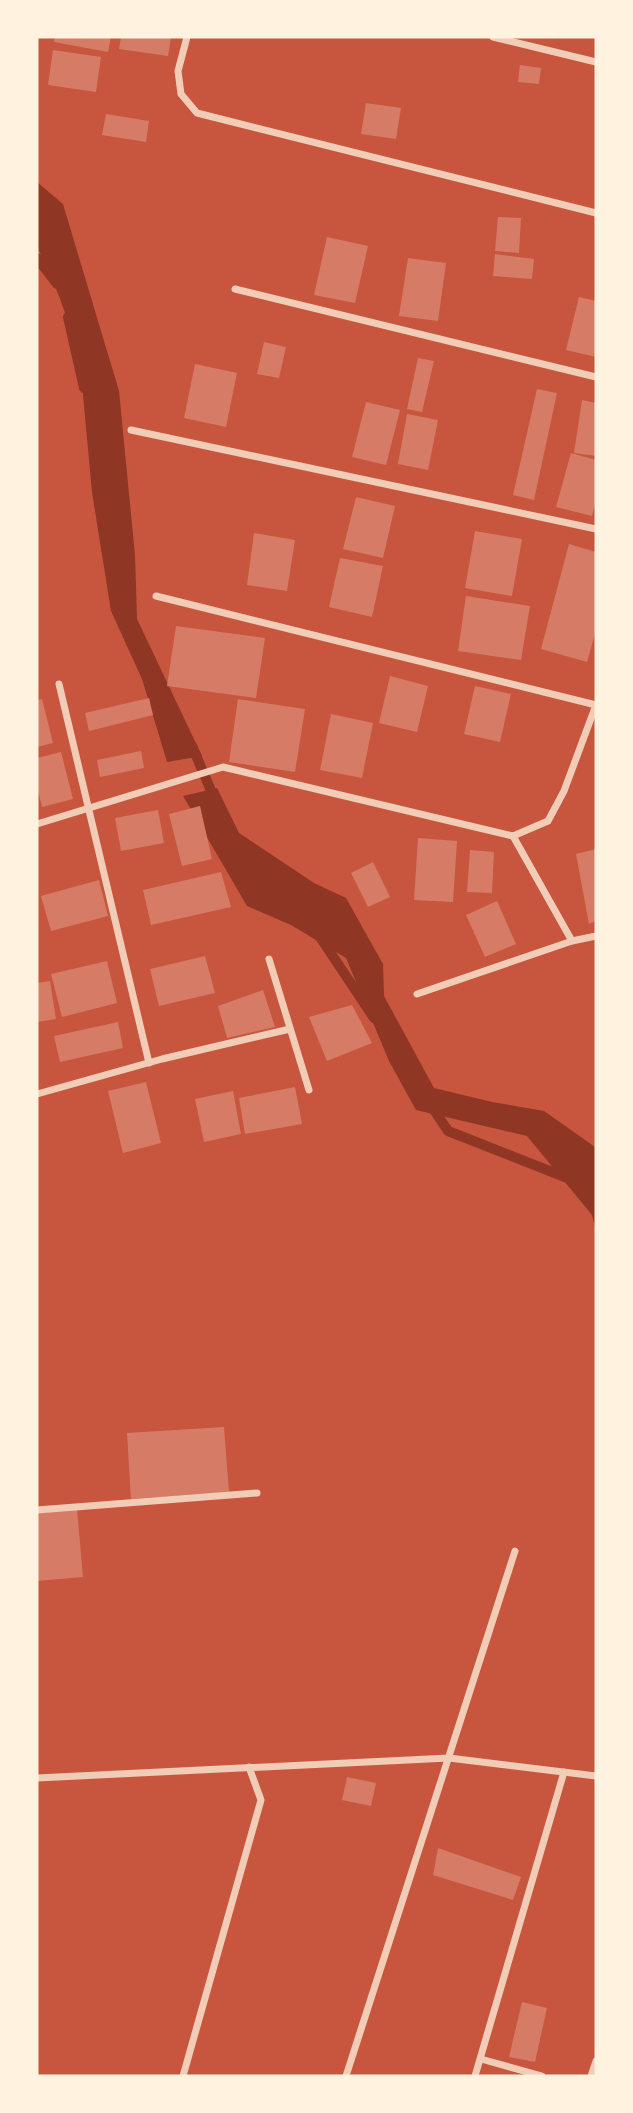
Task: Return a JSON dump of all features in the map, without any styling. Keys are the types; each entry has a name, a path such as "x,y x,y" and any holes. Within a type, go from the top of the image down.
{"street":[{"path":"187,37 178,71 181,94 197,113 596,213"},
{"path":"493,37 515,39 596,62"},
{"path":"235,289 596,377"},
{"path":"131,430 596,529"},
{"path":"37,824 223,767 513,836 548,821 564,791 596,705 156,596"},
{"path":"59,684 149,1063"},
{"path":"513,836 572,942"},
{"path":"417,993 596,936"},
{"path":"269,959 309,1090"},
{"path":"37,1094 149,1063 290,1029"},
{"path":"37,1510 257,1493"},
{"path":"346,2076 515,1551"},
{"path":"37,1778 449,1758 596,1776"},
{"path":"183,2076 261,1800 249,1767"},
{"path":"475,2076 564,1772"},
{"path":"481,2059 542,2076"},
{"path":"591,2076 596,2061"}],"shaded area":[{"path":"37,182 63,204 119,391 135,555 137,619 202,756 167,762 142,679 111,611 92,492 79,352 37,246"},
{"path":"217,788 239,833 314,883 346,898 383,964 384,996 434,1088 544,1111 595,1147 596,1231 592,1215 527,1136 416,1110 389,1061 346,958 291,925 247,906 183,796"}],"building":[{"path":"55,37 111,37 108,52 54,42"},
{"path":"121,37 171,37 168,56 119,49"},
{"path":"53,50 101,57 96,92 48,85"},
{"path":"520,65 541,68 539,84 518,82"},
{"path":"366,103 401,108 396,139 361,134"},
{"path":"106,114 149,121 146,142 102,135"},
{"path":"498,217 521,218 519,253 495,251"},
{"path":"327,237 368,246 355,303 314,295"},
{"path":"495,254 534,259 532,279 493,276"},
{"path":"408,258 446,263 438,321 399,316"},
{"path":"579,297 596,301 596,357 566,350"},
{"path":"264,342 286,347 279,378 257,374"},
{"path":"418,358 434,361 422,412 407,409"},
{"path":"195,364 237,373 226,427 184,418"},
{"path":"537,389 557,393 534,500 513,495"},
{"path":"582,400 596,403 596,456 574,453"},
{"path":"366,402 400,410 386,465 352,457"},
{"path":"407,414 438,420 428,470 398,464"},
{"path":"571,453 596,460 596,500 592,516 556,507"},
{"path":"356,497 395,506 383,558 343,549"},
{"path":"475,531 522,539 512,596 465,588"},
{"path":"254,533 295,540 287,591 247,585"},
{"path":"569,544 596,552 596,630 587,662 541,649"},
{"path":"340,558 383,566 372,617 329,607"},
{"path":"466,596 530,606 521,660 458,651"},
{"path":"176,626 265,638 256,698 167,686"},
{"path":"390,676 428,686 417,732 379,723"},
{"path":"475,686 511,694 500,742 464,734"},
{"path":"149,698 153,715 89,731 85,713"},
{"path":"42,699 53,743 37,747 37,700"},
{"path":"238,699 305,709 295,772 229,762"},
{"path":"331,714 373,723 362,778 320,770"},
{"path":"141,751 144,768 100,777 97,760"},
{"path":"61,752 73,799 42,807 37,786 37,758"},
{"path":"200,806 212,859 182,866 169,814"},
{"path":"158,810 164,843 121,851 115,818"},
{"path":"418,838 457,841 453,902 414,900"},
{"path":"596,849 596,921 589,924 576,854"},
{"path":"470,850 494,852 492,893 467,892"},
{"path":"373,862 390,897 368,907 351,873"},
{"path":"221,872 231,907 151,925 143,890"},
{"path":"99,880 108,916 51,931 41,896"},
{"path":"497,901 516,944 485,957 466,915"},
{"path":"205,956 215,993 159,1006 150,969"},
{"path":"107,961 117,1003 62,1017 51,974"},
{"path":"50,981 56,1019 37,1022 37,983"},
{"path":"263,990 275,1027 227,1038 218,1006"},
{"path":"352,1005 372,1043 327,1061 309,1017"},
{"path":"118,1022 123,1048 60,1062 54,1036"},
{"path":"146,1082 161,1143 123,1153 108,1091"},
{"path":"295,1087 302,1124 245,1134 239,1098"},
{"path":"233,1091 241,1134 204,1142 195,1099"},
{"path":"224,1427 229,1492 131,1499 127,1433"},
{"path":"77,1509 83,1577 37,1581 37,1512"},
{"path":"347,1777 376,1783 371,1806 342,1800"},
{"path":"438,1848 521,1877 513,1900 433,1875"},
{"path":"522,2002 547,2008 535,2062 509,2057"}],"waterway":[{"path":"37,258 57,284"},
{"path":"68,317 84,388"},
{"path":"192,746 215,800"},
{"path":"320,937 374,1018"},
{"path":"430,1104 448,1131 570,1179"}]}
